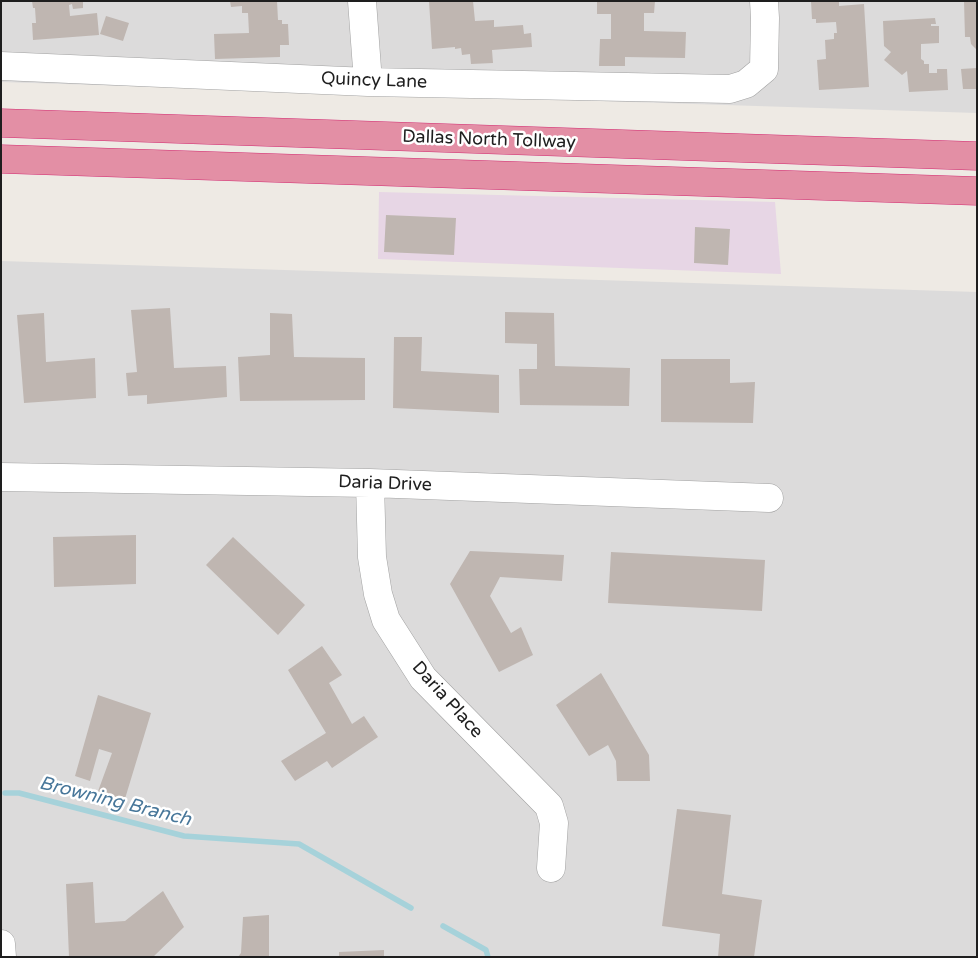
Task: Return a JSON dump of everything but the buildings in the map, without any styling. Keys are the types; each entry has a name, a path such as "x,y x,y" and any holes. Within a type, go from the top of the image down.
{"highway":[{"name":"Dallas North Tollway","path":"1,124 977,156"},
{"name":"Dallas North Tollway","path":"1,159 977,192"}],"street":[{"path":"362,1 368,82"},
{"name":"Quincy Lane","path":"1,66 368,82 730,89 746,84 764,69 764,1"},
{"name":"Daria Drive","path":"1,477 370,483 769,498"},
{"name":"Daria Place","path":"370,483 372,557 378,594 386,620 422,678 549,806 554,823 551,868"},
{"path":"1,944 2,957"}],"shaded area":[{"path":"1,1 977,1 977,113 1,82"},
{"path":"379,192 775,202 781,274 378,259"},
{"path":"1,261 977,292 977,957 1,957"}],"waterway":[{"name":"Browning Branch","path":"5,793 19,793 184,836 299,844 411,908"},
{"name":"Browning Branch","path":"443,926 486,950 488,957"}]}
